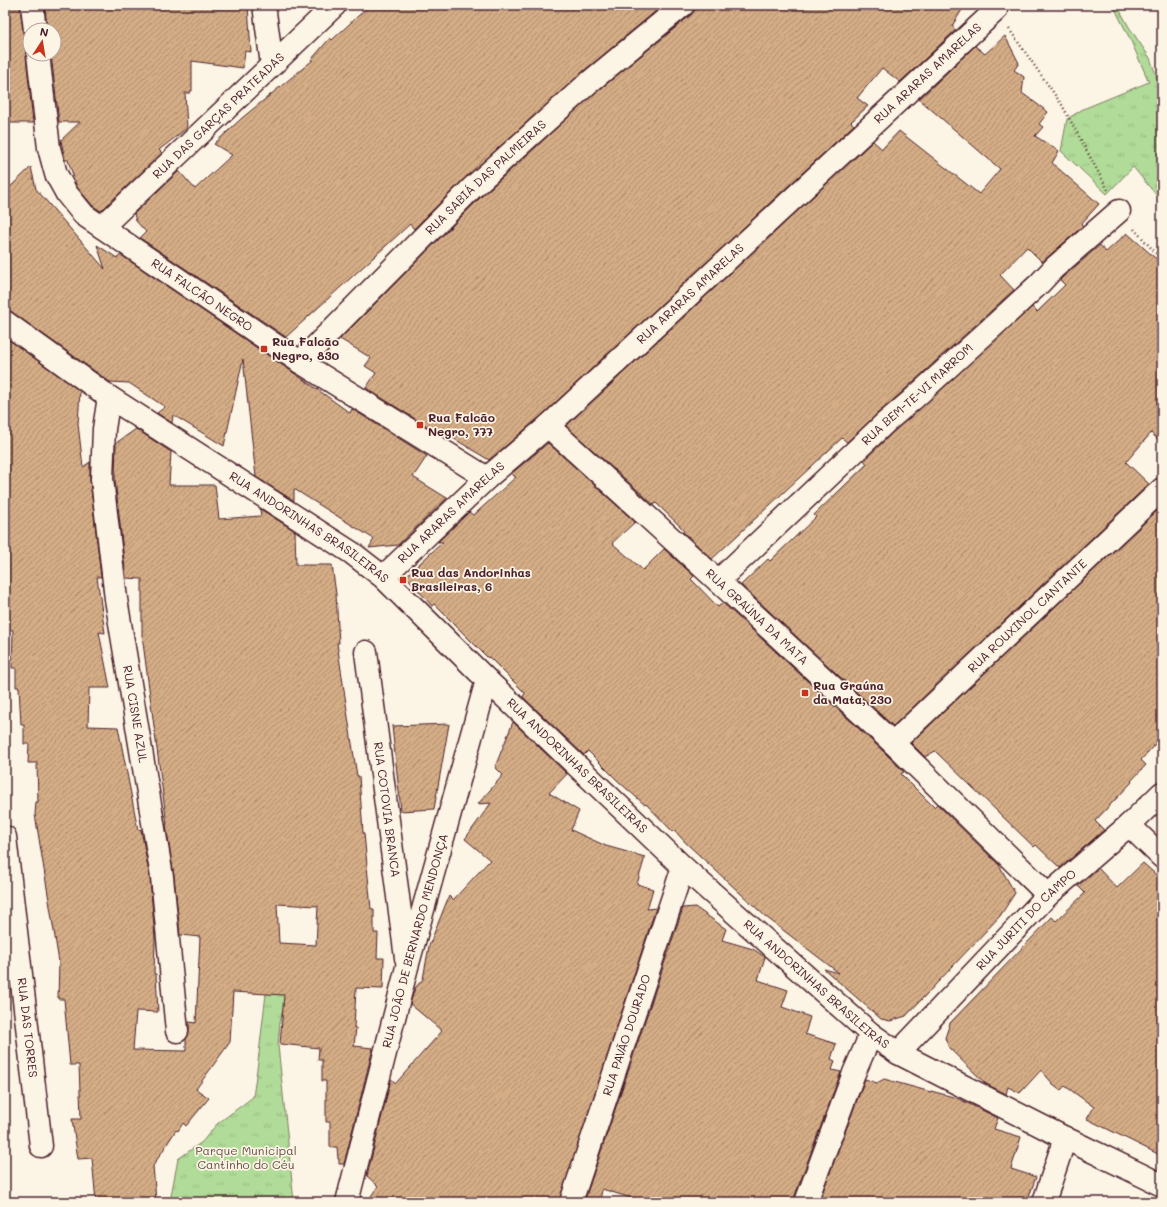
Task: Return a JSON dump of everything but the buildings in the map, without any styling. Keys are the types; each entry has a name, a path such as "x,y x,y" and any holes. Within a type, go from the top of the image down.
{"street":[{"path":"32,5 34,22"},
{"path":"264,5 272,65"},
{"name":"RUA DAS GARÇAS PRATEADAS","path":"102,227 335,5"},
{"name":"RUA SABIÁ DAS PALMEIRAS","path":"300,362 472,188 586,85 683,5"},
{"name":"RUA ARARAS AMARELAS","path":"383,577 487,478 548,426 996,10"},
{"name":"RUA FALCÃO NEGRO","path":"39,62 49,148 56,174 67,194 84,215 300,362 487,478"},
{"name":"RUA BEM-TE-VI MARROM","path":"718,581 885,423 999,321 1054,268 1119,211"},
{"name":"RUA ANDORINHAS BRASILEIRAS","path":"5,322 109,397 352,553 383,577 487,680 683,867 871,1034 898,1053 1065,1138 1162,1185"},
{"name":"RUA CISNE AZUL","path":"109,397 104,428 102,479 116,599 162,877 177,1031"},
{"name":"RUA GRAÚNA DA MATA","path":"548,426 893,743 1048,895"},
{"name":"RUA ROUXINOL CANTANTE","path":"893,743 1162,488"},
{"name":"RUA COTOVIA BRANCA","path":"366,652 407,967"},
{"name":"RUA JOÃO DE BERNARDO MENDONÇA","path":"347,1202 407,967 487,680"},
{"name":"RUA JURITI DO CAMPO","path":"898,1053 1048,895 1129,825 1162,793"},
{"path":"1129,825 1162,857"},
{"name":"RUA DAS TORRES","path":"5,837 41,1146"},
{"name":"RUA PAVÃO DOURADO","path":"571,1202 683,867"},
{"path":"806,1202 854,1072 871,1034"},
{"path":"1044,1202 1065,1138"}],"path":[{"path":"996,10 1062,105 1119,211 1162,260"}],"green space":[{"path":"1113,5 1117,5 1129,27 1150,58 1162,92 1162,202 1133,167 1107,194 1061,151 1067,119 1083,109 1149,82"},
{"name":"Parque Municipal Cantinho do Céu","path":"267,985 289,986 280,1022 278,1045 294,1202 168,1202 170,1201 178,1159 202,1142 217,1124 253,1097"}],"place":[{"name":"Rua Falcão Negro, 830","path":"264,349"},
{"name":"Rua Falcão Negro, 777","path":"420,425"},
{"name":"Rua das Andorinhas Brasileiras, 6","path":"403,580"},
{"name":"Rua Graúna da Mata, 230","path":"805,693"}]}
